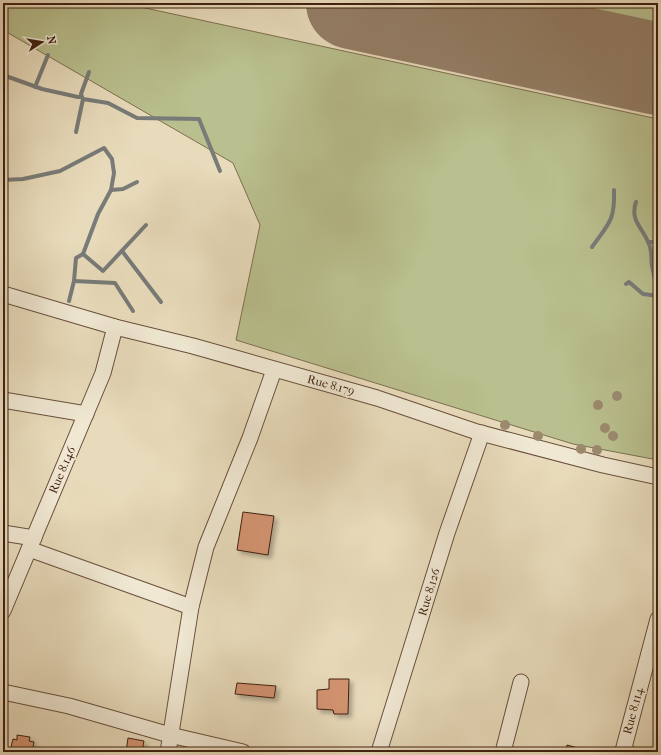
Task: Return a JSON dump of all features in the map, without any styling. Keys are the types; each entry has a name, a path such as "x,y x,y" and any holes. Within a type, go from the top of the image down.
{"street":[{"name":"Rue 8.179","path":"3,294 115,327 193,346 377,398 482,433 604,465 658,477"},
{"name":"Rue 8.146","path":"3,612 103,373 115,327"},
{"path":"168,752 192,607 206,546 250,438 274,370"},
{"path":"3,400 86,414"},
{"name":"Rue 8.126","path":"379,752 448,533 482,433"},
{"path":"3,533 192,607"},
{"name":"Rue 8.114","path":"624,752 655,639 658,619"},
{"path":"503,752 521,682"},
{"path":"3,692 69,706 170,735 243,752"}],"green space":[{"path":"3,3 122,3 658,119 658,460 573,444 236,340 260,225 233,163 3,30"},
{"path":"541,3 658,3 658,28"}],"building":[{"path":"243,512 274,516 268,555 237,550"},
{"path":"329,679 349,679 348,714 334,714 333,710 317,709 317,690 329,689"},
{"path":"237,683 276,686 274,698 235,694"},
{"path":"17,735 30,737 29,741 34,742 32,752 10,751 13,739 17,740"},
{"path":"128,738 144,741 142,751 146,752 126,752"},
{"path":"567,745 592,752 565,752"}],"waterway":[{"path":"35,87 48,55"},
{"path":"3,75 42,89 82,97 81,94 89,72"},
{"path":"76,132 83,99 108,103 137,118 199,119 220,171"},
{"path":"3,180 23,179 60,171 104,148 112,159 114,173 111,190 98,214 83,254"},
{"path":"111,190 123,189 137,182"},
{"path":"592,247 610,221 613,209 614,190"},
{"path":"636,202 634,209 636,220 650,247 658,296"},
{"path":"83,254 103,271 146,225"},
{"path":"648,242 658,242"},
{"path":"122,251 161,302"},
{"path":"69,301 74,281 76,258 83,254"},
{"path":"74,281 115,283 133,311"},
{"path":"626,284 629,282 643,294 658,296"}],"runway":[{"path":"352,3 658,69"}]}
